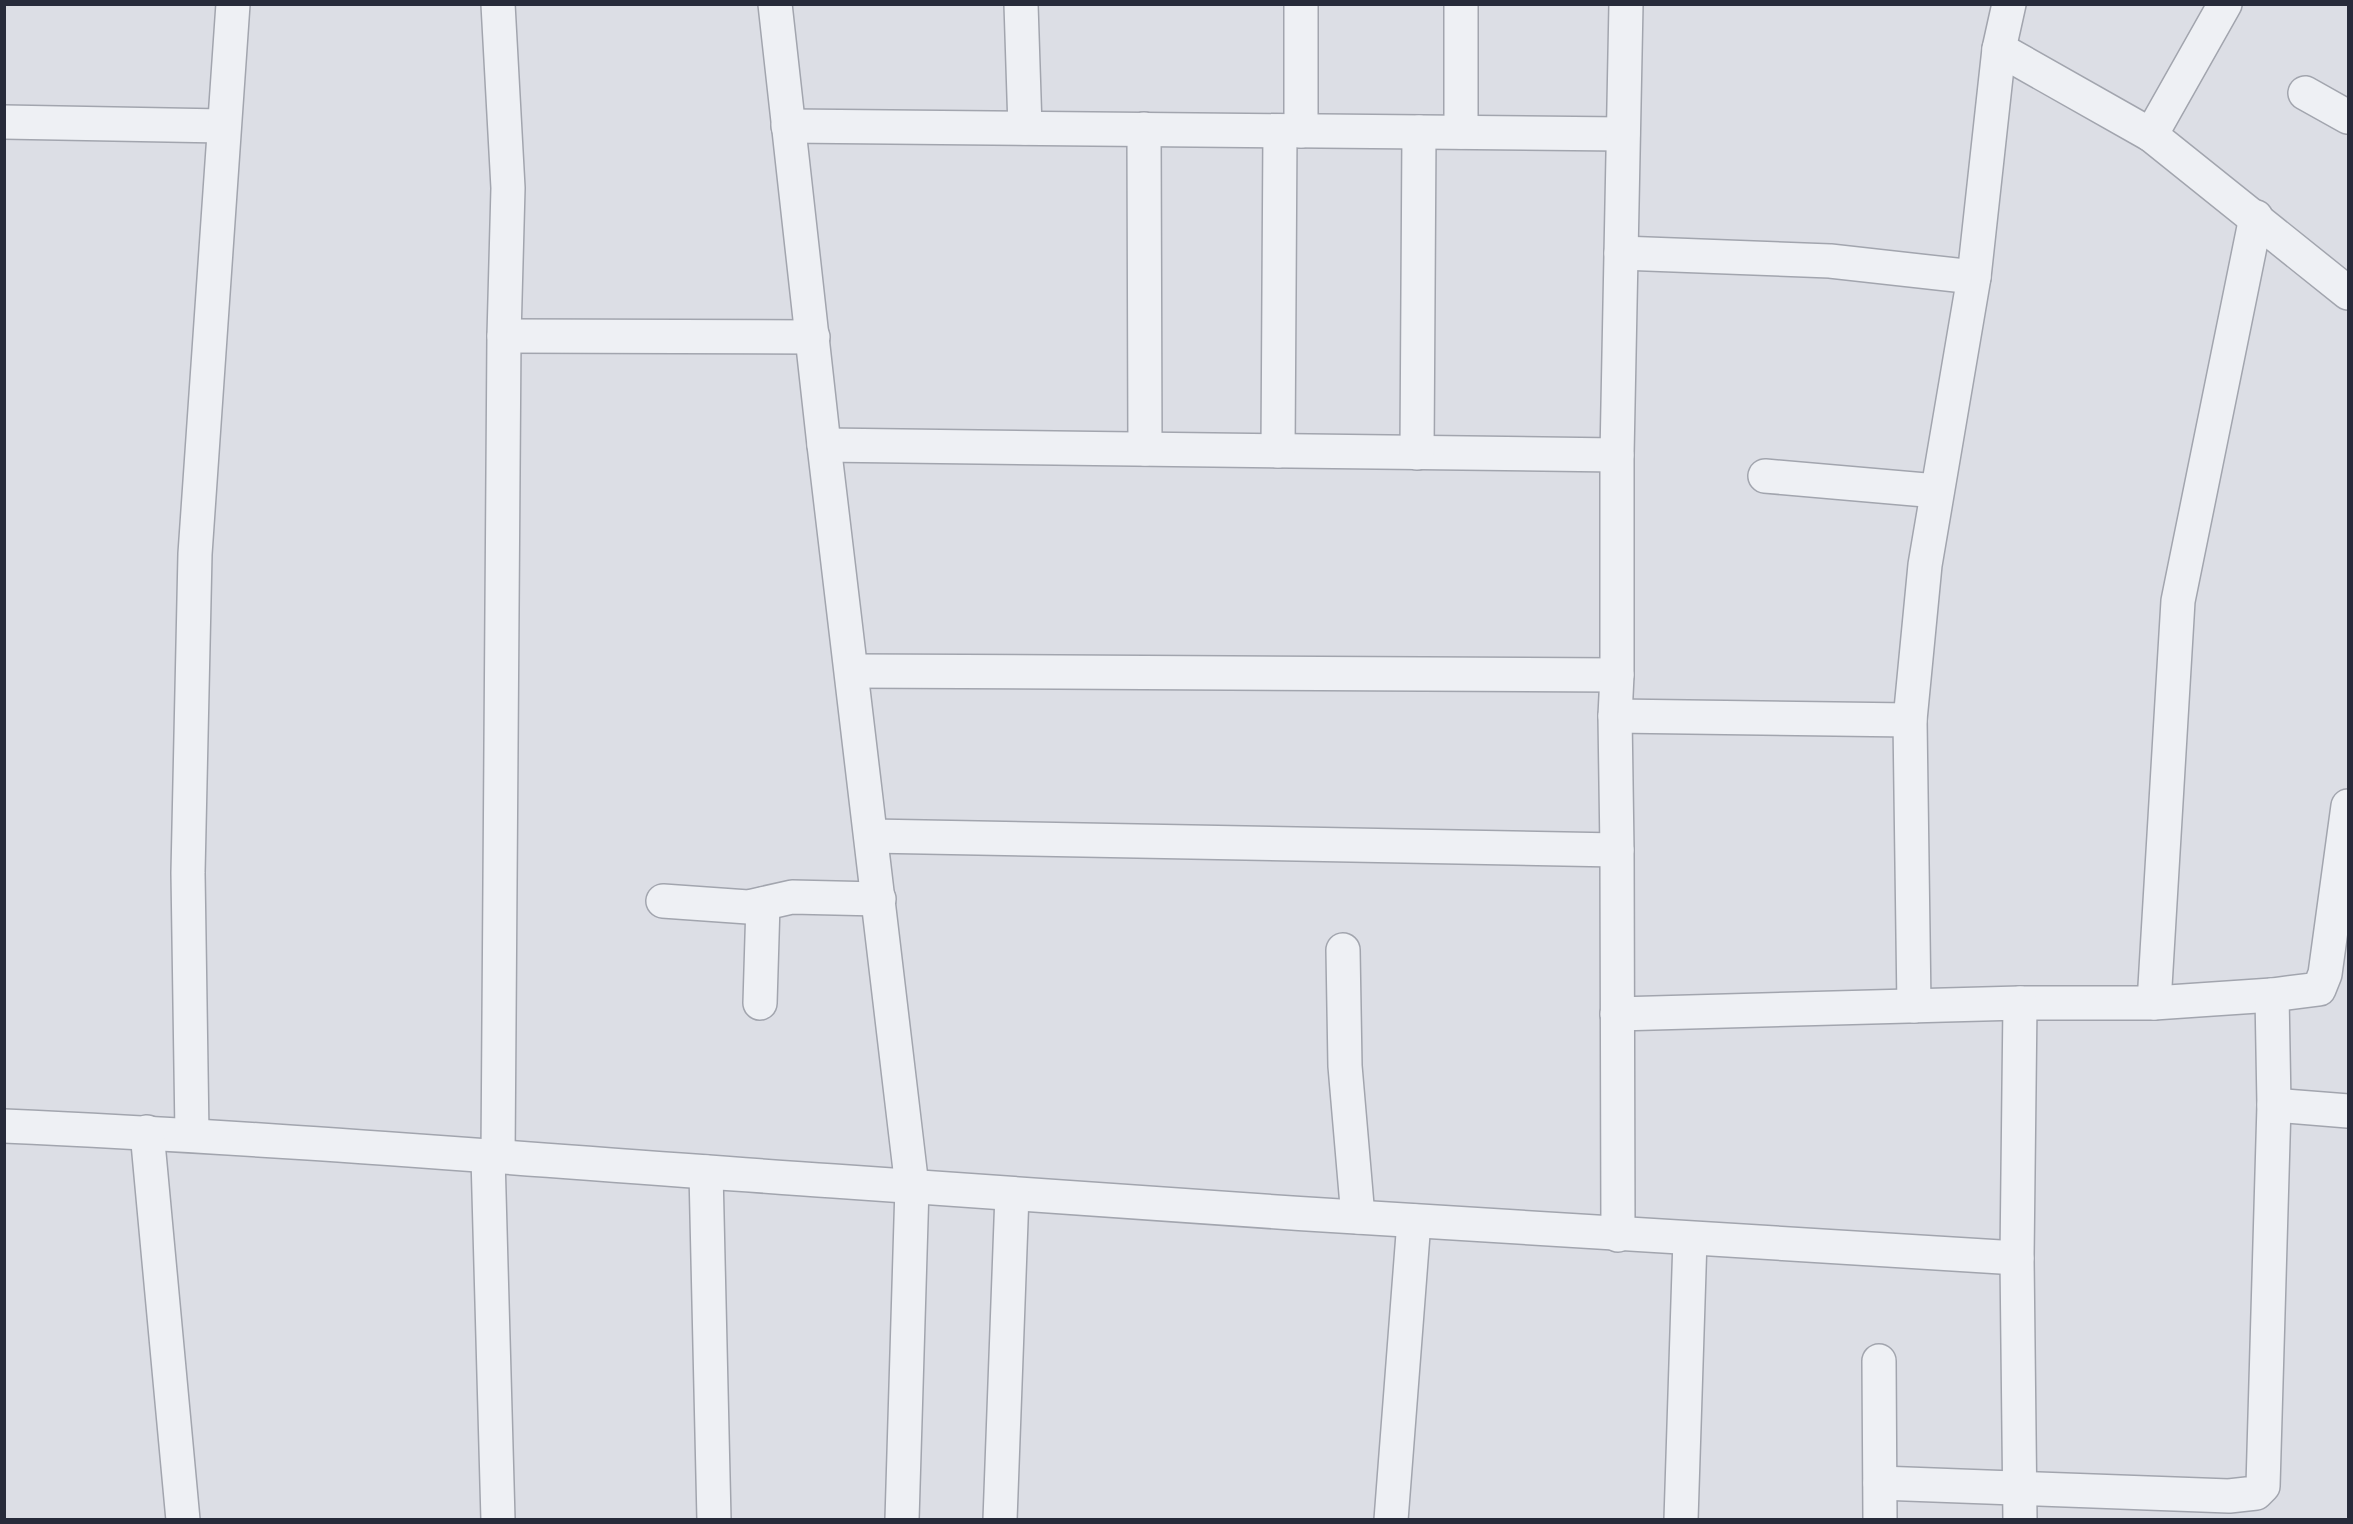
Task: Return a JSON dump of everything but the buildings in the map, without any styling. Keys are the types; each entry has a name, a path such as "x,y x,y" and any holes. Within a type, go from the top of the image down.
{"street":[{"path":"192,1134 188,873 195,554 233,4"},
{"path":"498,4 508,188 493,1157 498,1520"},
{"path":"776,4 824,445 853,671 912,1187 902,1520"},
{"path":"1022,4 1025,128"},
{"path":"1278,451 1291,131 1300,4"},
{"path":"1461,4 1461,132"},
{"path":"1618,1235 1615,716 1617,455 1626,4"},
{"path":"1914,1006 1910,720 1925,565 1974,277 1999,49 2009,4"},
{"path":"2151,135 2225,4"},
{"path":"1999,49 2151,135 2349,293"},
{"path":"2305,93 2349,117"},
{"path":"4,122 223,126"},
{"path":"788,126 1623,134"},
{"path":"1144,129 1145,449"},
{"path":"1417,453 1419,132"},
{"path":"2154,1003 2178,601 2256,217"},
{"path":"1621,253 1830,261 1974,277"},
{"path":"504,336 813,337"},
{"path":"824,445 1617,455"},
{"path":"1765,476 1937,490"},
{"path":"853,671 1617,675"},
{"path":"1615,716 1910,720"},
{"path":"1617,1014 2020,1003 2154,1003 2272,995 2319,989 2325,974 2349,806"},
{"path":"871,836 1617,850"},
{"path":"663,901 748,907 792,897 879,899"},
{"path":"760,1003 763,904"},
{"path":"1343,950 1345,1066 1358,1217"},
{"path":"1880,1483 2020,1504 2229,1496 2256,1493 2263,1486 2274,1106 2272,995"},
{"path":"2020,1003 2017,1258 2020,1504"},
{"path":"2274,1106 2349,1111"},
{"path":"4,1126 192,1134 1012,1194 1618,1235 2017,1258"},
{"path":"147,1132 183,1520"},
{"path":"706,1172 714,1520"},
{"path":"1000,1520 1012,1194"},
{"path":"1391,1520 1414,1221"},
{"path":"1681,1520 1690,1239"},
{"path":"1879,1361 1880,1520"}]}
